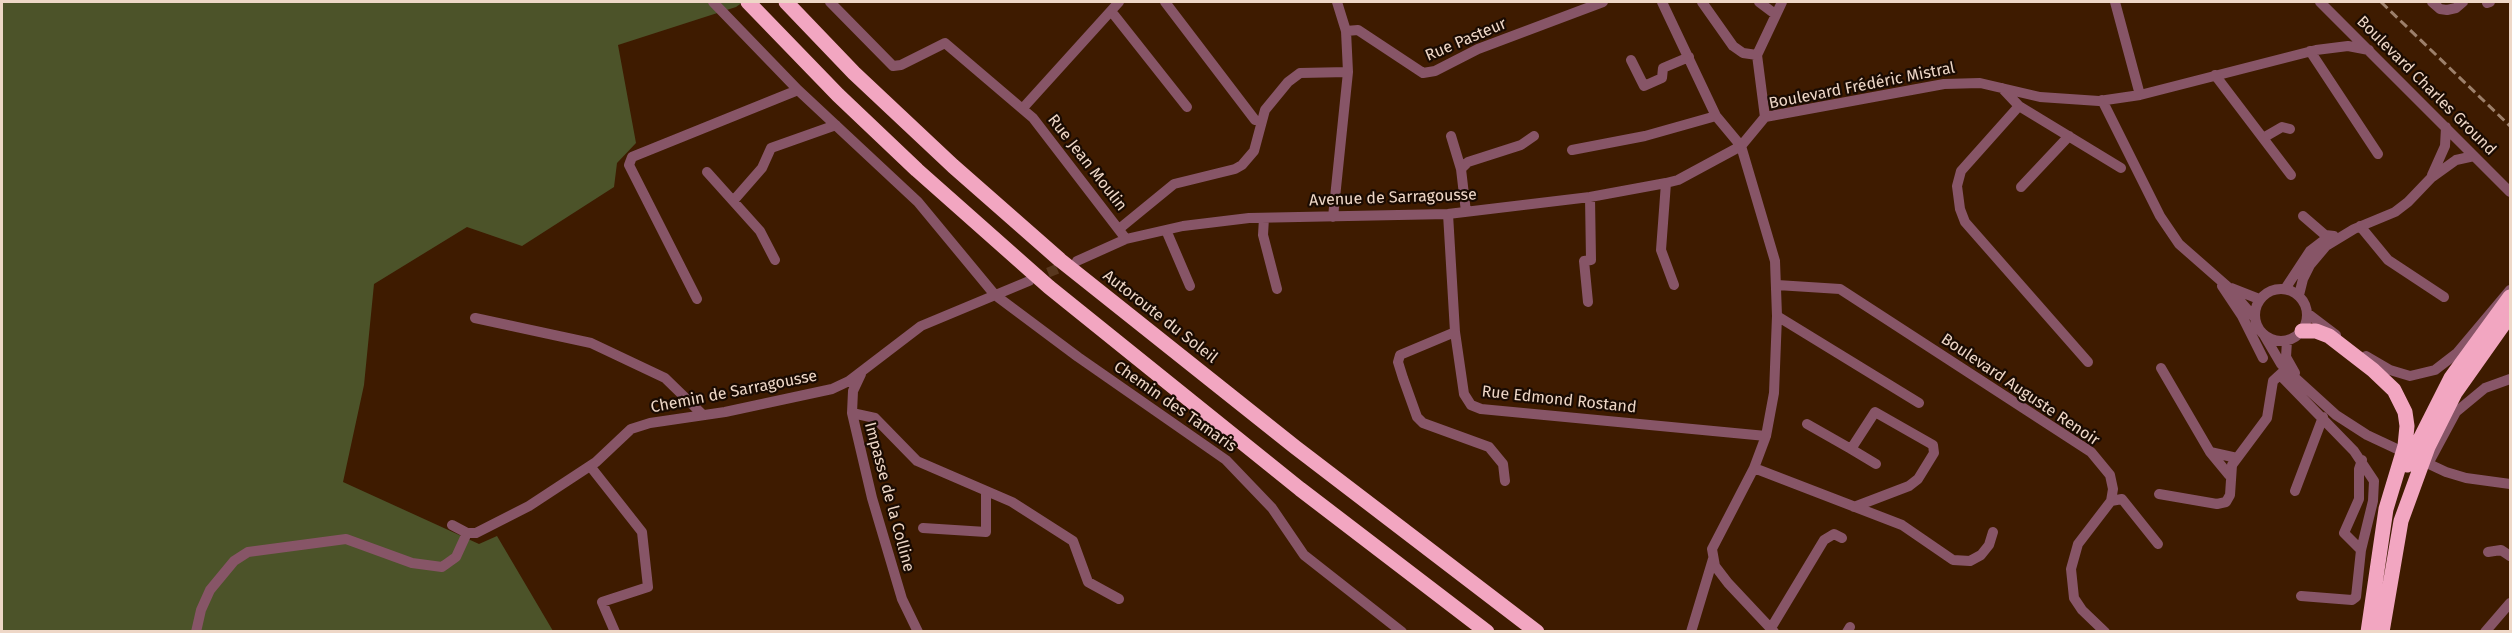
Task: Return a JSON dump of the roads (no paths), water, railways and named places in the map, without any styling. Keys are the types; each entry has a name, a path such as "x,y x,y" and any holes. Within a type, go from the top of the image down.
{"highway":[{"path":"748,2 838,94 901,154 1049,287 1300,489 1487,632"},
{"name":"Autoroute du Soleil","path":"786,2 879,97 1060,260 1295,447 1537,632"},
{"path":"2377,563 2394,500 2430,416 2451,378 2511,297"},
{"path":"2382,632 2401,521 2437,428 2455,393 2511,315"},
{"path":"2302,331 2316,331 2329,336 2373,370 2394,390 2401,401 2407,426 2405,446 2386,509 2368,632"}],"street":[{"name":"Chemin des Tamaris","path":"713,2 798,90 926,209 994,295 1078,357 1226,460 1272,508 1304,555 1402,632"},
{"name":"Rue Jean Moulin","path":"830,2 893,66 901,65 945,43 1005,96 1023,108 1126,239"},
{"path":"1023,108 1119,2"},
{"path":"1165,2 1255,120"},
{"path":"1333,216 1348,72 1346,31 1337,2"},
{"name":"Rue Pasteur","path":"1346,31 1358,30 1423,73 1435,71 1478,49 1603,2"},
{"path":"1662,2 1716,116 1741,146 1775,261 1777,285 1778,316 1774,393 1766,436 1754,468 1719,531 1712,549 1713,559 1691,632"},
{"path":"1702,2 1733,46 1743,53 1757,55"},
{"path":"1759,2 1775,14"},
{"path":"1765,117 1757,55 1782,2"},
{"path":"2115,2 2140,95"},
{"name":"Boulevard Charles Ground","path":"2320,2 2511,192"},
{"path":"2432,2 2440,9 2447,10 2456,8 2463,2"},
{"path":"1111,11 1187,107"},
{"name":"Boulevard Frédéric Mistral","path":"1741,146 1765,117 1953,82 1980,83 2040,97 2102,100 2140,95 2313,50 2356,36"},
{"name":"Boulevard Frédéric Mistral","path":"2313,50 2348,46 2369,50"},
{"path":"2313,50 2378,154"},
{"path":"1631,60 1644,86 1662,78 1663,68 1689,57"},
{"path":"1119,229 1174,184 1235,169 1242,165 1254,151 1265,110 1288,82 1300,73 1348,72"},
{"path":"2215,75 2291,176"},
{"path":"2002,88 2019,106 2121,168"},
{"path":"697,299 629,165 632,157 798,90"},
{"path":"2102,100 2160,216 2179,244 2224,284 2254,317 2286,370 2323,417 2362,460 2374,481 2373,501 2361,550 2358,591 2352,600 2301,596"},
{"path":"2019,106 1961,171 1957,186 1960,209 1965,222 2088,362"},
{"path":"1572,150 1645,136 1716,116"},
{"path":"734,200 762,168 771,148 836,125"},
{"path":"2263,138 2282,127 2290,129"},
{"path":"2431,178 2445,146 2446,127"},
{"path":"1451,136 1461,169 1466,212"},
{"path":"1461,169 1468,162 1521,145 1534,136"},
{"path":"2021,187 2069,136"},
{"name":"Avenue de Sarragousse","path":"1077,261 1126,239 1166,230 1264,218 1448,214 1590,197 1678,180 1741,146"},
{"path":"2285,289 2310,251 2334,236 2402,207 2431,178 2456,160 2474,156"},
{"path":"707,172 760,231 775,260"},
{"path":"1666,183 1661,250 1674,285"},
{"path":"1588,302 1584,261 1591,260 1590,197"},
{"name":"Rue Edmond Rostand","path":"1448,214 1455,332 1464,394 1471,405 1481,409 1766,436"},
{"path":"2303,216 2325,235 2334,236"},
{"path":"1264,218 1263,235 1277,289"},
{"path":"2357,228 2318,254 2302,279 2299,295 2307,313 2378,364 2399,374 2419,376 2435,370 2457,353 2511,290"},
{"path":"2357,228 2388,260 2444,297"},
{"path":"1166,230 1190,286"},
{"path":"994,295 1029,281"},
{"path":"2224,284 2259,299"},
{"path":"2224,284 2229,300 2242,316 2262,358"},
{"name":"Boulevard Auguste Renoir","path":"1777,285 1826,287 1847,294 2091,452 2109,475 2113,489 2111,501"},
{"path":"2254,317 2259,299 2271,290 2285,289 2299,295"},
{"name":"Chemin de Sarragousse","path":"467,534 482,530 529,506 590,466 631,429 701,413 725,412 832,389 849,381 921,326 994,295"},
{"path":"2264,335 2279,342 2287,341 2302,331 2307,313"},
{"path":"1778,316 1919,403"},
{"path":"474,318 591,343 665,378 701,413"},
{"path":"1455,332 1400,355 1398,362 1402,374 1417,417 1423,423 1489,447 1503,465 1505,481"},
{"path":"2159,494 2222,504 2229,495 2229,475 2237,458 2267,418 2273,381 2286,370 2287,341"},
{"path":"2161,368 2210,452 2229,475"},
{"name":"Impasse de la Colline","path":"864,369 852,391 852,413 872,498 902,599 918,632"},
{"path":"2286,370 2336,414 2367,435 2446,472 2511,484"},
{"path":"2401,521 2456,412 2485,388 2511,379"},
{"path":"1851,449 1875,412 1927,440 1933,445 1934,453 1918,479 1910,486 1854,507"},
{"path":"852,413 875,418 917,461 1012,502 1073,541 1088,582 1119,599"},
{"path":"2295,491 2323,417"},
{"path":"1807,424 1876,464"},
{"path":"2210,452 2237,458"},
{"path":"2361,550 2344,533 2359,499 2359,469 2362,460"},
{"path":"590,466 642,532 648,587 602,602 615,632"},
{"path":"1754,468 1902,525 1953,560 1970,561 1981,555 1989,545 1993,531"},
{"path":"2480,480 2511,478"},
{"path":"923,528 986,532 986,490"},
{"path":"2106,632 2082,610 2074,598 2071,569 2078,544 2111,501 2122,499 2158,544"},
{"path":"196,632 201,610 210,590 234,561 248,552 346,539 412,563 442,567 456,557 467,534 452,525"},
{"path":"1713,559 1728,583 1773,630 1824,540 1834,534 1842,538"},
{"path":"2488,552 2501,550 2511,556"},
{"path":"2486,632 2511,603"}],"tunnel":[{"path":"1034,278 1070,264"}],"railway":[{"path":"2381,2 2510,126"}]}
